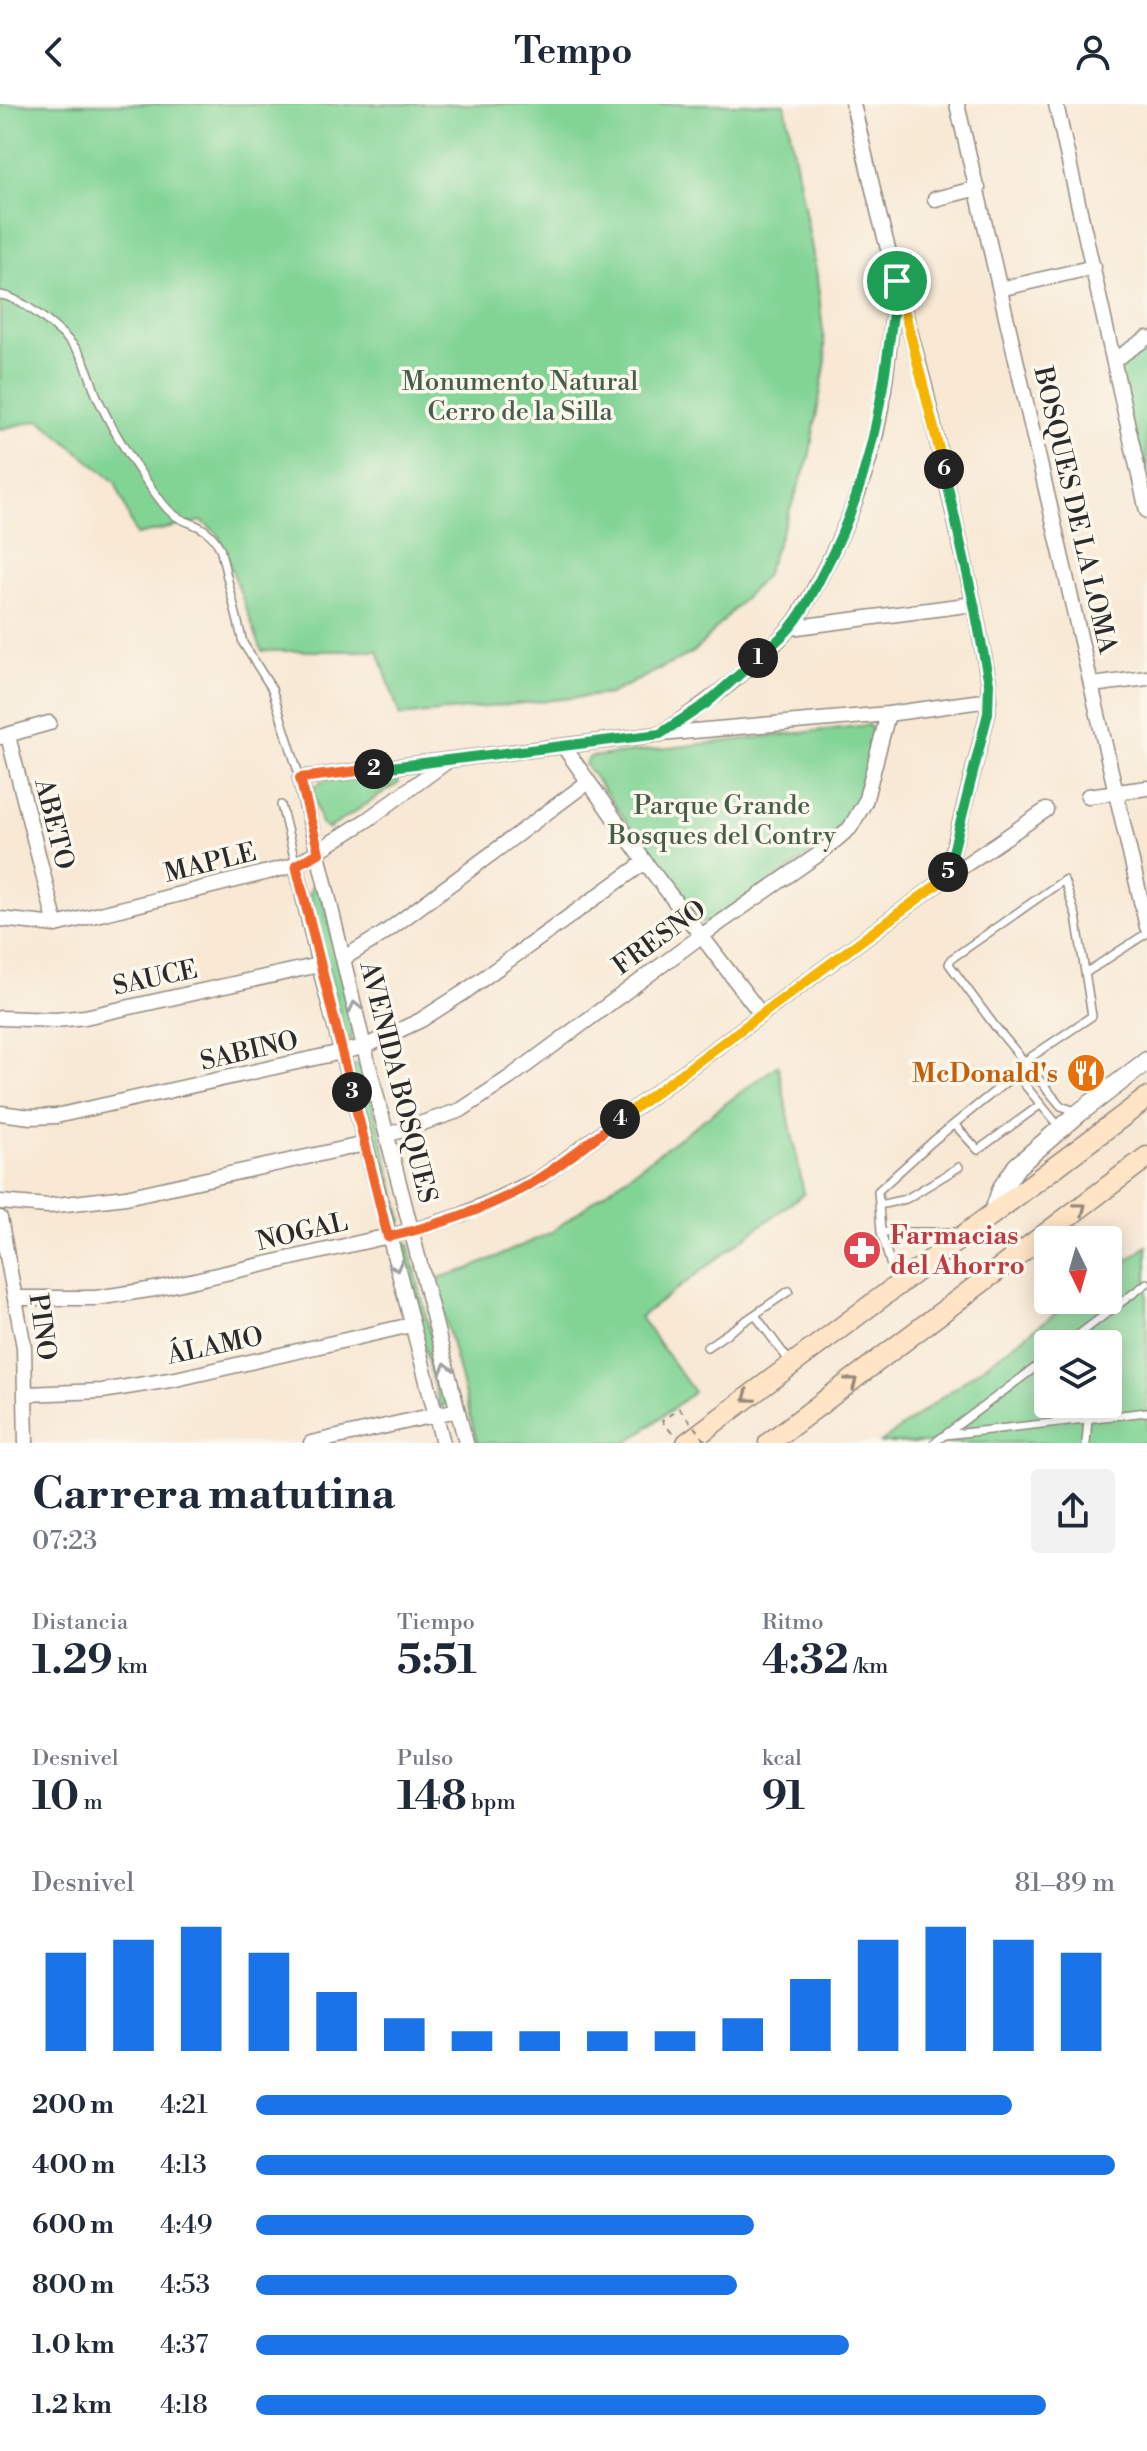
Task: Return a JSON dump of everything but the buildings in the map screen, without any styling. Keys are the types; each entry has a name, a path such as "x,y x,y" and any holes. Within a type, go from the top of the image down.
{"main road":[{"path":"679,1438 792,1364 1147,1098"},
{"path":"769,1443 784,1436 1147,1157"}],"street":[{"path":"853,104 921,371 987,672 989,700 986,721 946,878"},
{"name":"BOSQUES DE LA LOMA","path":"957,104 1147,930"},
{"path":"1056,104 1147,511"},
{"path":"935,199 978,188"},
{"path":"1000,289 1094,267"},
{"path":"660,734 707,703 790,628 834,551 869,458 883,394 897,281"},
{"path":"1114,360 1147,338"},
{"path":"790,628 974,604"},
{"path":"1092,685 1147,678"},
{"path":"300,778 660,734 888,714 989,700"},
{"name":"FRESNO","path":"387,1135 461,1110 819,854 850,828 865,802 888,714"},
{"path":"4,736 49,723"},
{"name":"ABETO","path":"4,736 56,925"},
{"path":"564,747 645,862 761,1014"},
{"name":"MAPLE","path":"3,920 56,925 296,865 319,853 449,760"},
{"name":"AVENIDA BOSQUES","path":"300,778 364,1047 466,1443"},
{"path":"344,958 383,934 588,782"},
{"path":"1088,796 1147,788"},
{"name":"NOGAL","path":"16,1298 96,1298 155,1289 388,1237 462,1215 539,1179 946,878 1046,810"},
{"name":"SABINO","path":"0,1113 56,1116 364,1047 421,1020 463,993 645,862"},
{"name":"AVENIDA BOSQUES","path":"296,865 388,1237 443,1443"},
{"path":"0,936 3,920"},
{"name":"SAUCE","path":"0,1018 56,1020 85,1017 319,965"},
{"path":"994,1211 1002,1188 1017,1166 1147,1061"},
{"path":"0,1202 48,1206 126,1197 365,1144"},
{"name":"PINO","path":"0,1218 24,1347 26,1443"},
{"name":"ÁLAMO","path":"26,1394 102,1391 176,1379 411,1325"},
{"path":"311,1443 457,1410"}],"lane":[{"path":"0,295 18,300 71,343 83,360 99,400 160,499 179,518 204,527 215,539 220,548 243,643 272,689 300,778"},
{"path":"281,805 296,865"},
{"path":"897,1285 881,1232 878,1191 1025,1064 1092,1016 1076,916 1064,880 951,959 950,968 970,990 1025,1064 1061,1106 1079,1113"},
{"path":"1087,972 1147,930"},
{"path":"1016,1074 1060,1129"},
{"path":"954,1124 975,1149 980,1149 1040,1105"},
{"path":"879,1205 906,1199 959,1167"},
{"path":"881,1232 966,1232"},
{"path":"1085,1330 1147,1283"},
{"path":"707,1347 789,1291"},
{"path":"755,1315 792,1364"},
{"path":"934,1443 1034,1368"},
{"path":"945,1435 1147,1412"},
{"path":"1086,1443 1088,1419"}],"path":[{"path":"679,1438 662,1421 679,1408 707,1443"}],"green space":[{"name":"Monumento Natural Cerro de la Silla","path":"0,104 785,104 817,276 826,360 809,458 765,576 694,652 610,694 400,716 378,651 262,651 219,535 202,521 136,535 115,482 40,420 0,429"},
{"path":"1147,337 1147,495 1116,362"},
{"name":"Parque Grande Bosques del Contry","path":"868,725 875,733 868,767 862,792 849,815 794,866 713,922 699,922 585,764 590,757"},
{"path":"393,775 399,783 328,829 321,824 312,789 319,784 350,776"},
{"path":"313,885 321,890 353,1025 351,1040 346,1038 343,1029 309,893"},
{"path":"355,1064 363,1064 402,1220 398,1226 393,1226 351,1070"},
{"path":"778,1065 804,1193 640,1317 694,1392 627,1443 477,1443 435,1279 469,1269 550,1233"},
{"path":"403,1238 409,1245 446,1400 440,1408 398,1247 398,1241"},
{"path":"1147,1246 1147,1443 880,1443 1055,1314 1122,1314 1122,1265"}],"place":[{"name":"McDonald's","path":"1086,1073"},
{"name":"Farmacias del Ahorro","path":"862,1250"}],"route":[{"path":"897,281 925,387 989,683 988,713 946,878 539,1179 462,1215 388,1237 296,865 319,853 300,778 660,734 707,703 790,628 834,551 858,494 873,446 883,394 897,281"}]}
